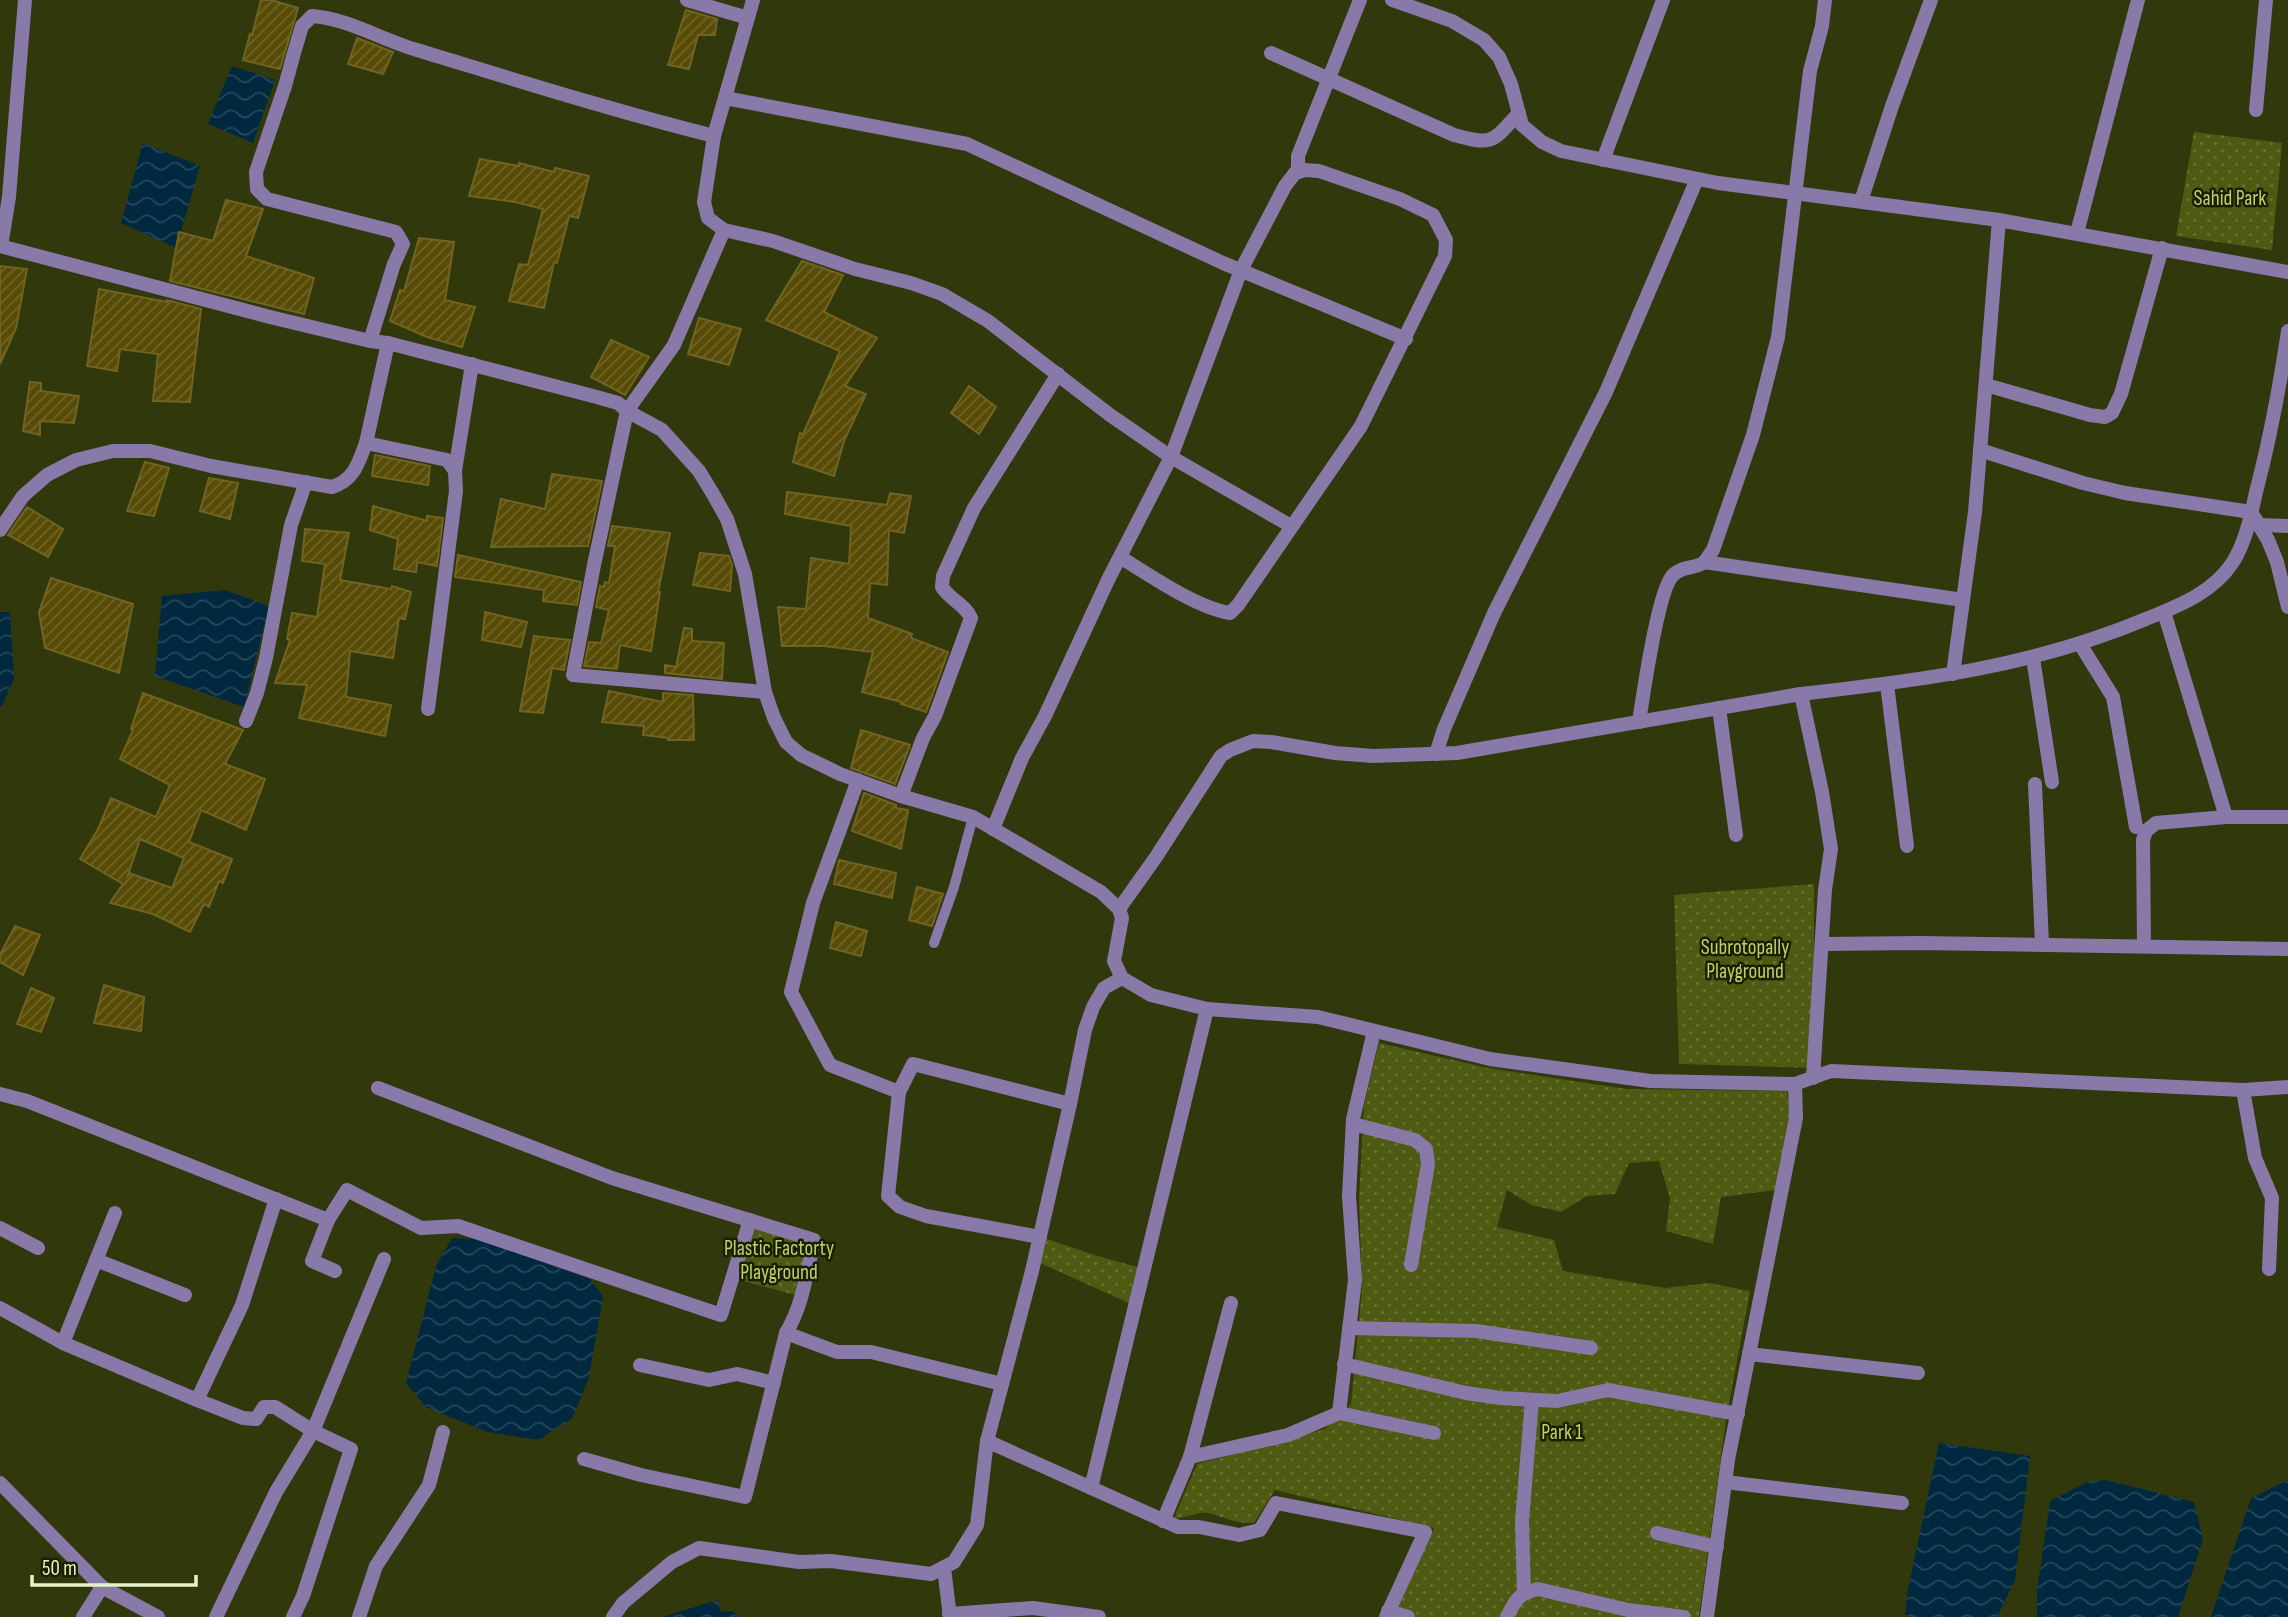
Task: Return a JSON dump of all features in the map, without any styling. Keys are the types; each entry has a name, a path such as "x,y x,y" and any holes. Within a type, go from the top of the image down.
{"street":[{"path":"24,0 9,197 1,246 217,304 388,343 593,396 618,403 627,411 662,430 699,471 727,519 745,574 765,692 786,742 801,755 858,780 973,817 1101,892 1119,909 1122,918 1114,961 1122,978 1151,995 1207,1009 1318,1017 1490,1059 1650,1081 1795,1084 1831,1072 2244,1090 2288,1087"},
{"path":"687,0 748,18"},
{"path":"753,0 714,136 704,202 708,218 724,230 773,241 855,269 942,294 988,321 1110,415 1171,457 1291,526"},
{"path":"993,829 1022,758 1171,457 1241,270 1284,186 1297,172 1298,156 1360,0"},
{"path":"1392,0 1452,21 1484,40 1499,57 1511,84 1522,125 1542,142 1561,151 1697,179 1999,220 2288,272"},
{"path":"1436,15 1442,0"},
{"path":"1603,160 1663,0"},
{"path":"1704,562 1713,550 1753,435 1778,337 1810,71 1822,26 1825,0"},
{"path":"1861,201 1931,0"},
{"path":"2077,233 2138,0"},
{"path":"2256,110 2266,0"},
{"path":"370,341 403,244 396,232 267,200 257,189 256,172 302,26 312,16 331,18 404,46 631,115 714,136"},
{"path":"1271,53 1454,135 1476,141 1489,142 1519,113"},
{"path":"725,98 967,144 1241,270 1406,339"},
{"path":"1120,557 1180,592 1220,612 1230,613 1361,426 1445,256 1446,240 1433,215 1375,190 1319,171 1305,170 1295,173"},
{"path":"1436,754 1444,729 1489,625 1606,392 1697,179"},
{"path":"1953,674 1980,450 1999,220"},
{"path":"724,230 674,345 627,411 573,675 765,692"},
{"path":"1986,384 2090,415 2105,417 2112,413 2121,394 2162,248"},
{"path":"1119,909 1156,857 1220,756 1253,741 1373,756 1457,753 1801,694 1953,674 2033,658 2106,636 2188,602 2227,571 2255,518 2288,331"},
{"path":"0,530 23,496 47,475 76,460 113,451 150,451 211,466 332,488 345,483 355,471 366,443 388,343"},
{"path":"428,709 456,491 455,471 472,364"},
{"path":"901,796 923,738 935,716 971,618 969,612 947,596 942,587 943,576 974,508 1058,373"},
{"path":"366,443 447,460 455,471"},
{"path":"1980,450 2083,483 2288,526"},
{"path":"246,720 257,693 266,658 291,525 306,482"},
{"path":"2255,518 2277,562 2288,607"},
{"path":"1639,722 1651,646 1667,583 1674,574 1684,568 1704,562 1963,600"},
{"path":"2164,612 2226,817"},
{"path":"2080,643 2113,697 2136,827"},
{"path":"2033,658 2052,782"},
{"path":"1887,684 1907,846"},
{"path":"1801,694 1822,792 1830,849 1813,1078"},
{"path":"1719,708 1736,835"},
{"path":"858,780 813,903 791,992 830,1065 899,1092"},
{"path":"2035,784 2042,944"},
{"path":"2144,946 2143,840 2146,831 2156,823 2226,817 2288,817"},
{"path":"1822,944 2042,944 2288,949"},
{"path":"613,1617 623,1603 672,1562 699,1548 799,1562 831,1561 932,1574 954,1562 976,1525 987,1441 1040,1237 1085,1030 1093,1007 1104,988 1122,978"},
{"path":"1091,1488 1207,1009"},
{"path":"1339,1413 1355,1280 1349,1196 1353,1124 1374,1031"},
{"path":"1040,1237 926,1216 900,1207 888,1196 899,1092 913,1064 1070,1104"},
{"path":"1707,1617 1725,1482 1797,1118 1795,1084"},
{"path":"378,1088 612,1178 814,1240 802,1297 786,1333 745,1497 641,1475 584,1459"},
{"path":"2244,1090 2255,1158 2272,1198 2269,1269"},
{"path":"0,1094 27,1101 328,1220"},
{"path":"1353,1124 1415,1140 1426,1149 1428,1164 1411,1265"},
{"path":"335,1271 312,1261 328,1220 347,1190 421,1228 458,1226 721,1315 750,1220"},
{"path":"197,1400 242,1305 276,1199"},
{"path":"63,1343 115,1213"},
{"path":"0,1228 38,1248"},
{"path":"216,1617 276,1492 313,1431 384,1259"},
{"path":"96,1260 185,1294"},
{"path":"1163,1521 1190,1457 1231,1303"},
{"path":"0,1308 63,1343 197,1400 243,1418 256,1419 264,1407 275,1407 313,1431 351,1449 303,1596 293,1617"},
{"path":"1349,1328 1476,1331 1591,1348"},
{"path":"786,1333 837,1352 872,1352 1002,1384"},
{"path":"1749,1354 1918,1373"},
{"path":"1345,1364 1466,1393 1500,1398 1558,1401 1608,1390 1738,1413"},
{"path":"640,1365 709,1380 737,1374 774,1383"},
{"path":"1524,1593 1522,1521 1532,1400"},
{"path":"1190,1457 1288,1435 1339,1413 1434,1433"},
{"path":"359,1617 376,1566 429,1485 443,1432"},
{"path":"987,1441 1178,1527 1199,1527 1239,1535 1260,1530 1276,1503 1425,1532 1387,1614 1408,1617"},
{"path":"1725,1482 1902,1503"},
{"path":"0,1483 102,1587 158,1617"},
{"path":"1657,1533 1717,1547"},
{"path":"944,1568 949,1615 1033,1608 1100,1617"},
{"path":"83,1617 102,1587"},
{"path":"1507,1617 1516,1599 1524,1593 1538,1589 1627,1614 1684,1617"}],"lane":[{"path":"934,943 954,887 973,817"}],"green space":[{"name":"Sahid Park","path":"2194,132 2282,143 2272,250 2176,236"},
{"name":"Subrotopally Playground","path":"1814,884 1814,1068 1679,1064 1674,895"},
{"name":"Park 1","path":"1379,1043 1488,1068 1627,1089 1787,1091 1790,1121 1776,1190 1721,1197 1713,1244 1666,1231 1670,1198 1659,1161 1629,1163 1615,1194 1587,1196 1561,1212 1532,1205 1507,1190 1497,1227 1554,1240 1563,1271 1665,1288 1709,1283 1750,1291 1726,1420 1699,1617 1393,1617 1434,1528 1275,1490 1254,1523 1204,1513 1174,1518 1197,1464 1325,1429 1351,1404 1362,1289 1359,1198 1364,1105"},
{"name":"Plastic Factorty Playground","path":"750,1220 814,1240 802,1297 736,1279"},
{"path":"1047,1239 1141,1268 1133,1305 1040,1263"}],"water":[{"path":"232,66 275,80 253,143 208,124"},
{"path":"143,143 200,166 176,248 121,223"},
{"path":"225,590 269,606 244,707 155,676 162,596"},
{"path":"0,612 10,612 14,679 0,710"},
{"path":"452,1238 481,1239 590,1279 603,1296 589,1377 572,1419 538,1440 487,1432 426,1407 406,1383 436,1266"},
{"path":"1939,1443 2030,1456 2015,1580 1997,1617 1905,1615"},
{"path":"2106,1480 2194,1502 2203,1539 2178,1617 2037,1617 2037,1591 2050,1501 2087,1482"},
{"path":"2288,1480 2288,1617 2211,1617 2251,1498"},
{"path":"717,1600 721,1612 731,1611 742,1617 663,1617"}],"building":[{"path":"261,0 271,0 298,8 280,69 243,60"},
{"path":"686,10 717,19 715,35 698,35 689,69 668,65"},
{"path":"357,38 393,52 383,74 348,64"},
{"path":"480,159 519,166 519,163 554,172 555,168 589,176 578,218 569,216 557,263 554,262 544,308 509,301 519,264 528,265 543,209 469,196"},
{"path":"226,200 263,209 246,256 314,278 304,314 170,281 179,232 213,241"},
{"path":"419,238 454,242 445,300 475,307 462,347 427,337 390,321 400,290 404,291"},
{"path":"802,261 843,275 824,312 877,338 845,386 866,394 844,441 834,476 793,462 800,433 803,434 840,351 766,320"},
{"path":"0,266 27,269 16,328 0,364"},
{"path":"99,289 167,300 201,309 190,402 153,401 158,354 120,349 117,371 87,366"},
{"path":"699,318 741,329 729,365 688,354"},
{"path":"611,340 649,357 625,395 591,377"},
{"path":"30,382 41,383 41,391 79,396 74,423 40,421 40,435 23,431"},
{"path":"969,386 996,407 979,434 951,413"},
{"path":"375,455 430,466 428,485 372,476"},
{"path":"145,462 169,468 154,516 127,511"},
{"path":"552,474 602,481 588,546 491,547 501,499 545,509"},
{"path":"209,478 238,483 230,519 200,511"},
{"path":"787,492 887,505 890,493 911,496 904,533 889,530 887,585 870,583 868,618 912,634 911,638 948,652 926,712 901,704 902,702 862,692 873,652 824,646 782,646 778,607 806,609 811,558 849,564 851,526 785,514"},
{"path":"373,506 427,521 427,516 443,518 437,566 417,562 416,572 394,569 398,539 370,530"},
{"path":"27,507 63,529 48,557 8,535"},
{"path":"612,526 670,533 658,592 651,651 620,645 617,669 584,666 589,642 601,643 609,610 596,607 600,586 604,587 605,582 609,583 615,546 608,546"},
{"path":"305,529 349,533 340,580 391,589 392,586 411,592 405,619 399,618 393,658 350,651 346,697 391,705 385,736 299,718 307,685 275,683 290,640 287,639 292,613 317,617 325,564 302,561"},
{"path":"700,553 729,556 732,565 730,591 693,585"},
{"path":"458,555 581,582 577,605 543,601 544,590 455,577"},
{"path":"51,578 133,604 119,673 45,648 39,612"},
{"path":"485,612 527,622 521,647 482,640"},
{"path":"684,628 692,629 692,641 724,643 722,679 665,673 665,665 676,667"},
{"path":"534,636 570,640 564,670 552,668 543,713 520,711"},
{"path":"609,691 663,702 663,693 693,695 694,740 668,740 643,735 644,726 602,722"},
{"path":"143,693 243,730 225,764 265,779 246,830 201,810 189,842 232,859 223,883 219,881 209,907 204,904 190,932 153,914 110,903 123,884 80,859 98,829 111,798 156,817 170,785 120,759 133,730 131,729","holes":["140,839 184,858 172,888 129,873 127,878"]},
{"path":"861,730 910,745 895,784 851,768"},
{"path":"864,793 896,805 896,808 908,810 901,849 852,831"},
{"path":"839,860 896,873 892,898 834,884"},
{"path":"917,887 943,894 932,926 909,920"},
{"path":"836,922 867,931 861,956 830,948"},
{"path":"15,926 40,935 23,975 0,962 0,955"},
{"path":"104,985 144,997 141,1031 94,1023"},
{"path":"31,988 54,998 41,1032 17,1024"}]}
